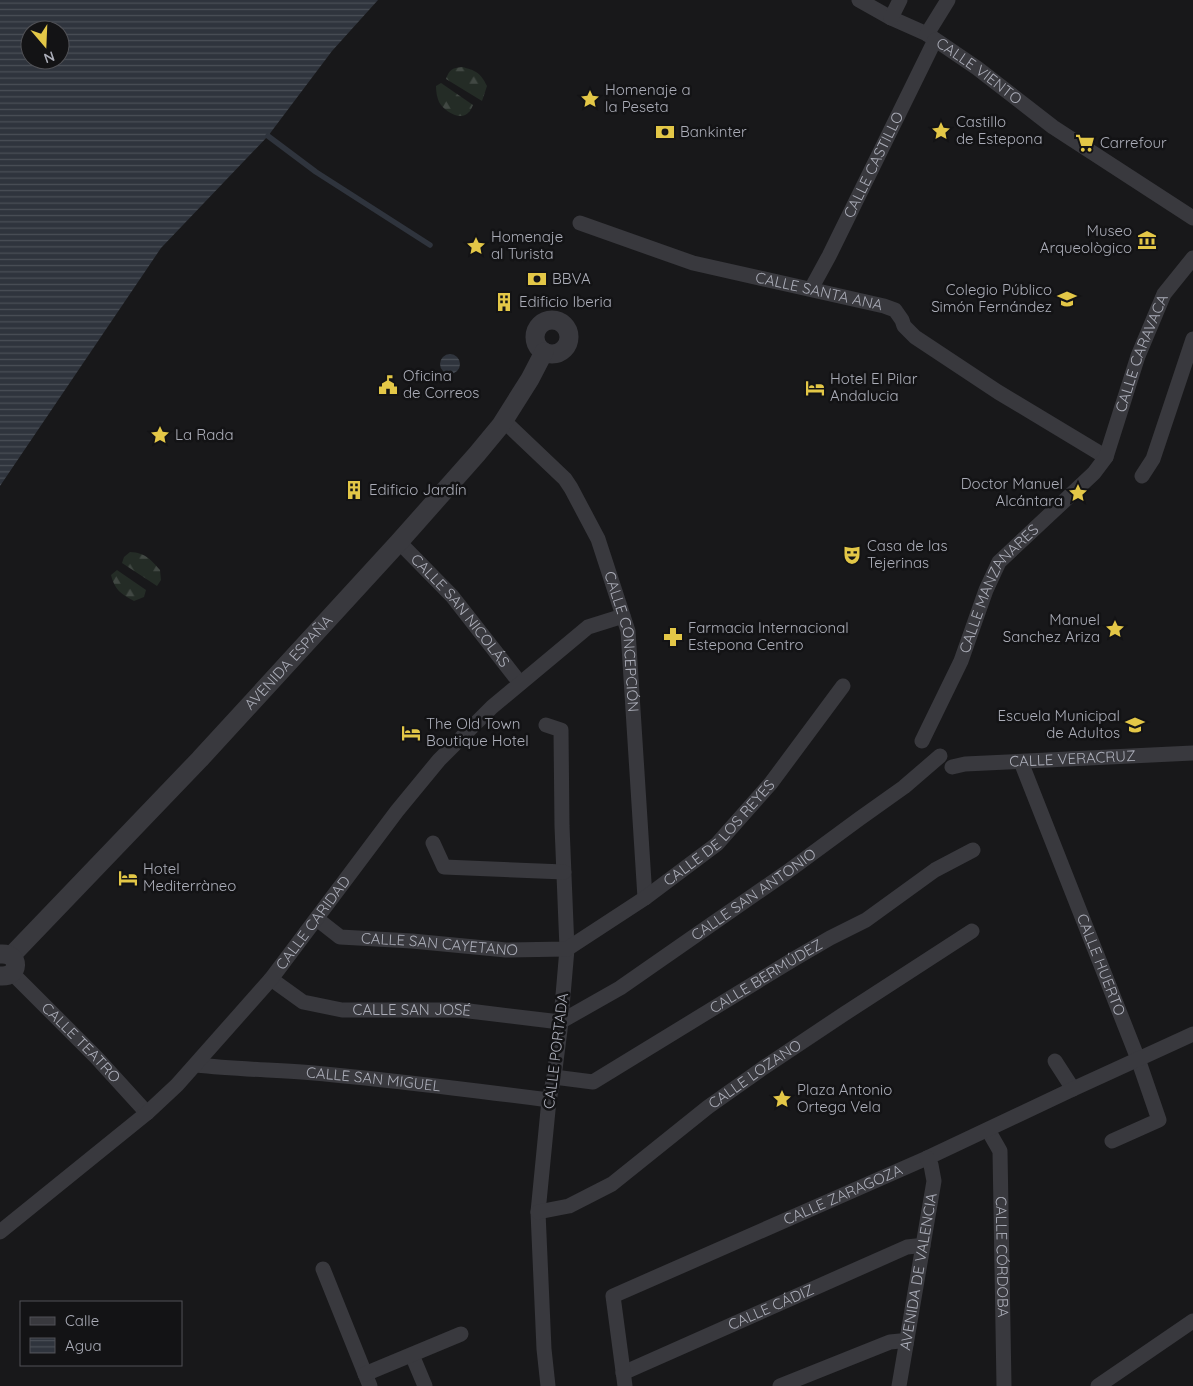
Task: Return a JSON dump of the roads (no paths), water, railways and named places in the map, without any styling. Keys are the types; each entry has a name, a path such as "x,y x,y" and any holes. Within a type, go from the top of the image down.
{"street":[{"name":"CALLE VIENTO","path":"859,0 931,37 977,68 1053,127 1193,218"},
{"path":"891,18 900,0"},
{"name":"CALLE CASTILLO","path":"811,289 829,256 948,0"},
{"name":"CALLE SANTA ANA","path":"580,223 693,263 895,310 904,326 914,337 998,392 1106,457"},
{"name":"CALLE CARAVACA","path":"1106,457 1138,356 1164,294 1193,258"},
{"path":"1142,476 1153,459 1193,341"},
{"name":"AVENIDA ESPAÑA","path":"6,965 200,759 477,454 504,421 530,380 544,352"},
{"name":"CALLE CONCEPCIÓN","path":"504,421 571,488 598,540 628,631 645,898"},
{"name":"CALLE MANZANARES","path":"922,741 961,661 986,590 999,562 1094,473 1106,457"},
{"name":"CALLE SAN NICOLÁS","path":"399,542 452,596 520,683"},
{"name":"CALLE CARIDAD","path":"0,1232 147,1113 177,1086 271,979 397,811 439,760 492,707 588,627 623,616"},
{"name":"CALLE DE LOS REYES","path":"567,949 645,898 717,844 771,783 843,686"},
{"name":"CALLE PORTADA","path":"546,725 561,730 567,949 538,1212 544,1349 548,1386"},
{"name":"CALLE VERACRUZ","path":"952,767 965,764 1193,753"},
{"name":"CALLE SAN ANTONIO","path":"560,1022 620,988 787,872 904,787 940,756"},
{"name":"CALLE HUERTO","path":"1021,762 1138,1059 1158,1120 1112,1141"},
{"path":"433,843 444,868 564,872"},
{"name":"CALLE BERMÚDEZ","path":"554,1077 593,1082 794,959 866,920 934,870 973,850"},
{"name":"CALLE SAN CAYETANO","path":"317,919 340,937 412,941 506,950 567,949"},
{"name":"CALLE LOZANO","path":"538,1212 569,1206 612,1184 708,1107 763,1068 972,931"},
{"name":"CALLE TEATRO","path":"6,965 147,1113"},
{"name":"CALLE SAN JOSÉ","path":"271,979 303,1002 342,1010 461,1010 560,1022"},
{"name":"CALLE ZARAGOZA","path":"624,1379 613,1296 927,1158 1193,1034"},
{"path":"1056,1061 1073,1089"},
{"name":"CALLE SAN MIGUEL","path":"196,1065 314,1074 549,1100"},
{"name":"CALLE CÓRDOBA","path":"988,1130 1000,1151 1004,1386"},
{"name":"AVENIDA DE VALENCIA","path":"899,1386 934,1180 931,1165 927,1158"},
{"name":"CALLE CÁDIZ","path":"624,1379 907,1248 922,1246"},
{"path":"323,1269 367,1380 412,1355 461,1334"},
{"path":"1098,1386 1193,1321"},
{"path":"780,1386 890,1342 900,1341 906,1344"},
{"path":"412,1355 425,1386"}],"water":[{"path":"0,0 378,0 332,51 268,136 161,248 0,486"},
{"path":"450,354 457,357 460,364 457,371 450,374 443,371 440,364 443,357"}],"waterway":[{"path":"268,136 316,172 430,245"}],"place":[{"name":"Homenaje a la Peseta","path":"590,99"},
{"name":"Castillo de Estepona","path":"941,131"},
{"name":"Bankinter","path":"665,132"},
{"name":"Carrefour","path":"1085,143"},
{"name":"Museo Arqueològico","path":"1147,240"},
{"name":"Homenaje al Turista","path":"476,246"},
{"name":"BBVA","path":"537,279"},
{"name":"Colegio Público Simón Fernández","path":"1067,299"},
{"name":"Edificio Iberia","path":"504,302"},
{"name":"Oficina de Correos","path":"388,385"},
{"name":"Hotel El Pilar Andalucia","path":"815,388"},
{"name":"La Rada","path":"160,435"},
{"name":"Edificio Jardín","path":"354,490"},
{"name":"Doctor Manuel Alcántara","path":"1078,493"},
{"name":"Casa de las Tejerinas","path":"852,555"},
{"name":"Manuel Sanchez Ariza","path":"1115,629"},
{"name":"Farmacia Internacional Estepona Centro","path":"673,637"},
{"name":"Escuela Municipal de Adultos","path":"1135,725"},
{"name":"The Old Town Boutique Hotel","path":"411,733"},
{"name":"Hotel Mediterràneo","path":"128,878"},
{"name":"Plaza Antonio Ortega Vela","path":"782,1099"}]}
